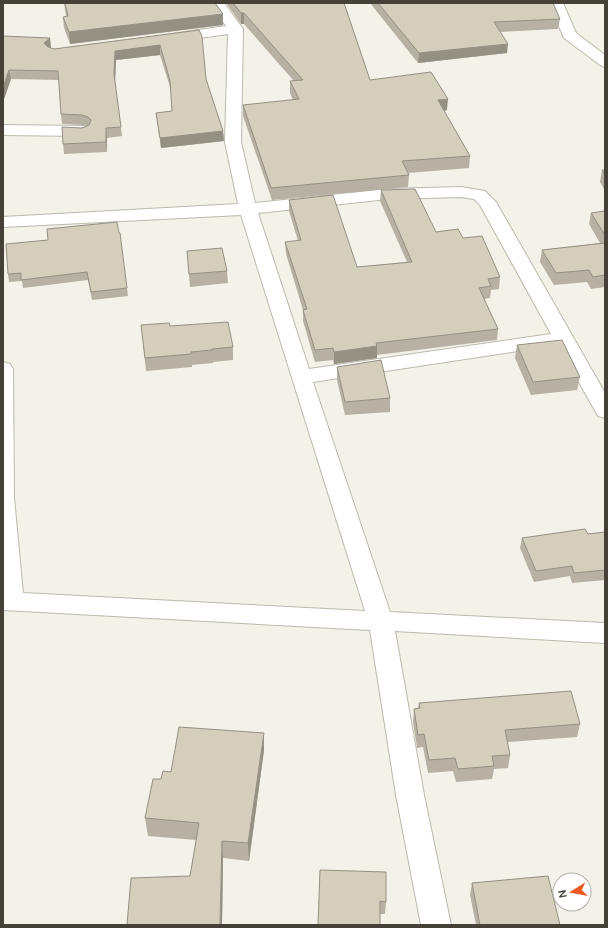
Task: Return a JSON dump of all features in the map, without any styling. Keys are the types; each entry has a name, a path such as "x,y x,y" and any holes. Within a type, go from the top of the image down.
{"street":[{"path":"217,3 236,30 233,142 248,209 381,621 410,795 436,925"},
{"path":"556,3 569,35 605,62"},
{"path":"159,40 236,30"},
{"path":"3,130 84,131"},
{"path":"3,222 248,209 388,194 461,192 480,195 487,202 605,412"},
{"path":"301,377 564,338"},
{"path":"3,369 3,498 7,602 605,633"}],"building":[{"path":"65,3 215,3 223,14 69,32 63,17 68,16"},
{"path":"233,3 344,3 370,80 431,72 448,99 438,100 470,156 402,161 409,175 271,188 243,105 299,99 290,81 303,80 244,13 241,13"},
{"path":"378,3 553,3 560,19 494,22 508,44 419,53"},
{"path":"199,30 202,36 206,79 223,131 160,138 156,113 172,111 170,81 160,45 115,51 114,74 121,127 106,128 106,142 63,144 62,127 82,128 89,125 91,120 82,115 61,114 58,71 9,70 3,87 3,36 50,38 44,43 48,47 54,49"},
{"path":"415,189 436,232 458,229 463,238 482,236 500,277 488,279 491,286 479,288 498,329 376,343 377,346 334,352 333,348 315,350 303,310 307,309 285,242 301,240 289,200 333,195 357,267 412,262 381,190"},
{"path":"605,211 605,235 591,213"},
{"path":"117,222 120,233 127,288 91,292 87,272 21,280 21,273 8,274 6,244 48,240 47,229"},
{"path":"605,243 605,275 593,277 589,270 556,273 542,250"},
{"path":"222,248 227,271 189,274 187,251"},
{"path":"228,322 233,347 191,352 191,354 145,358 141,325 169,323 170,326"},
{"path":"562,340 580,377 533,382 517,345"},
{"path":"381,360 390,398 345,402 337,367"},
{"path":"585,529 588,534 605,532 605,570 574,573 572,566 536,571 522,538"},
{"path":"571,691 580,724 505,730 510,755 492,756 494,766 458,769 455,758 429,760 424,734 418,735 414,709 420,708 419,703"},
{"path":"179,727 264,733 248,843 222,841 220,925 127,925 131,878 190,876 199,823 145,818 153,779 161,779 163,771 171,772"},
{"path":"320,870 386,872 386,902 380,901 380,925 318,925"},
{"path":"548,876 552,892 552,912 557,912 560,925 480,925 472,883"}]}
